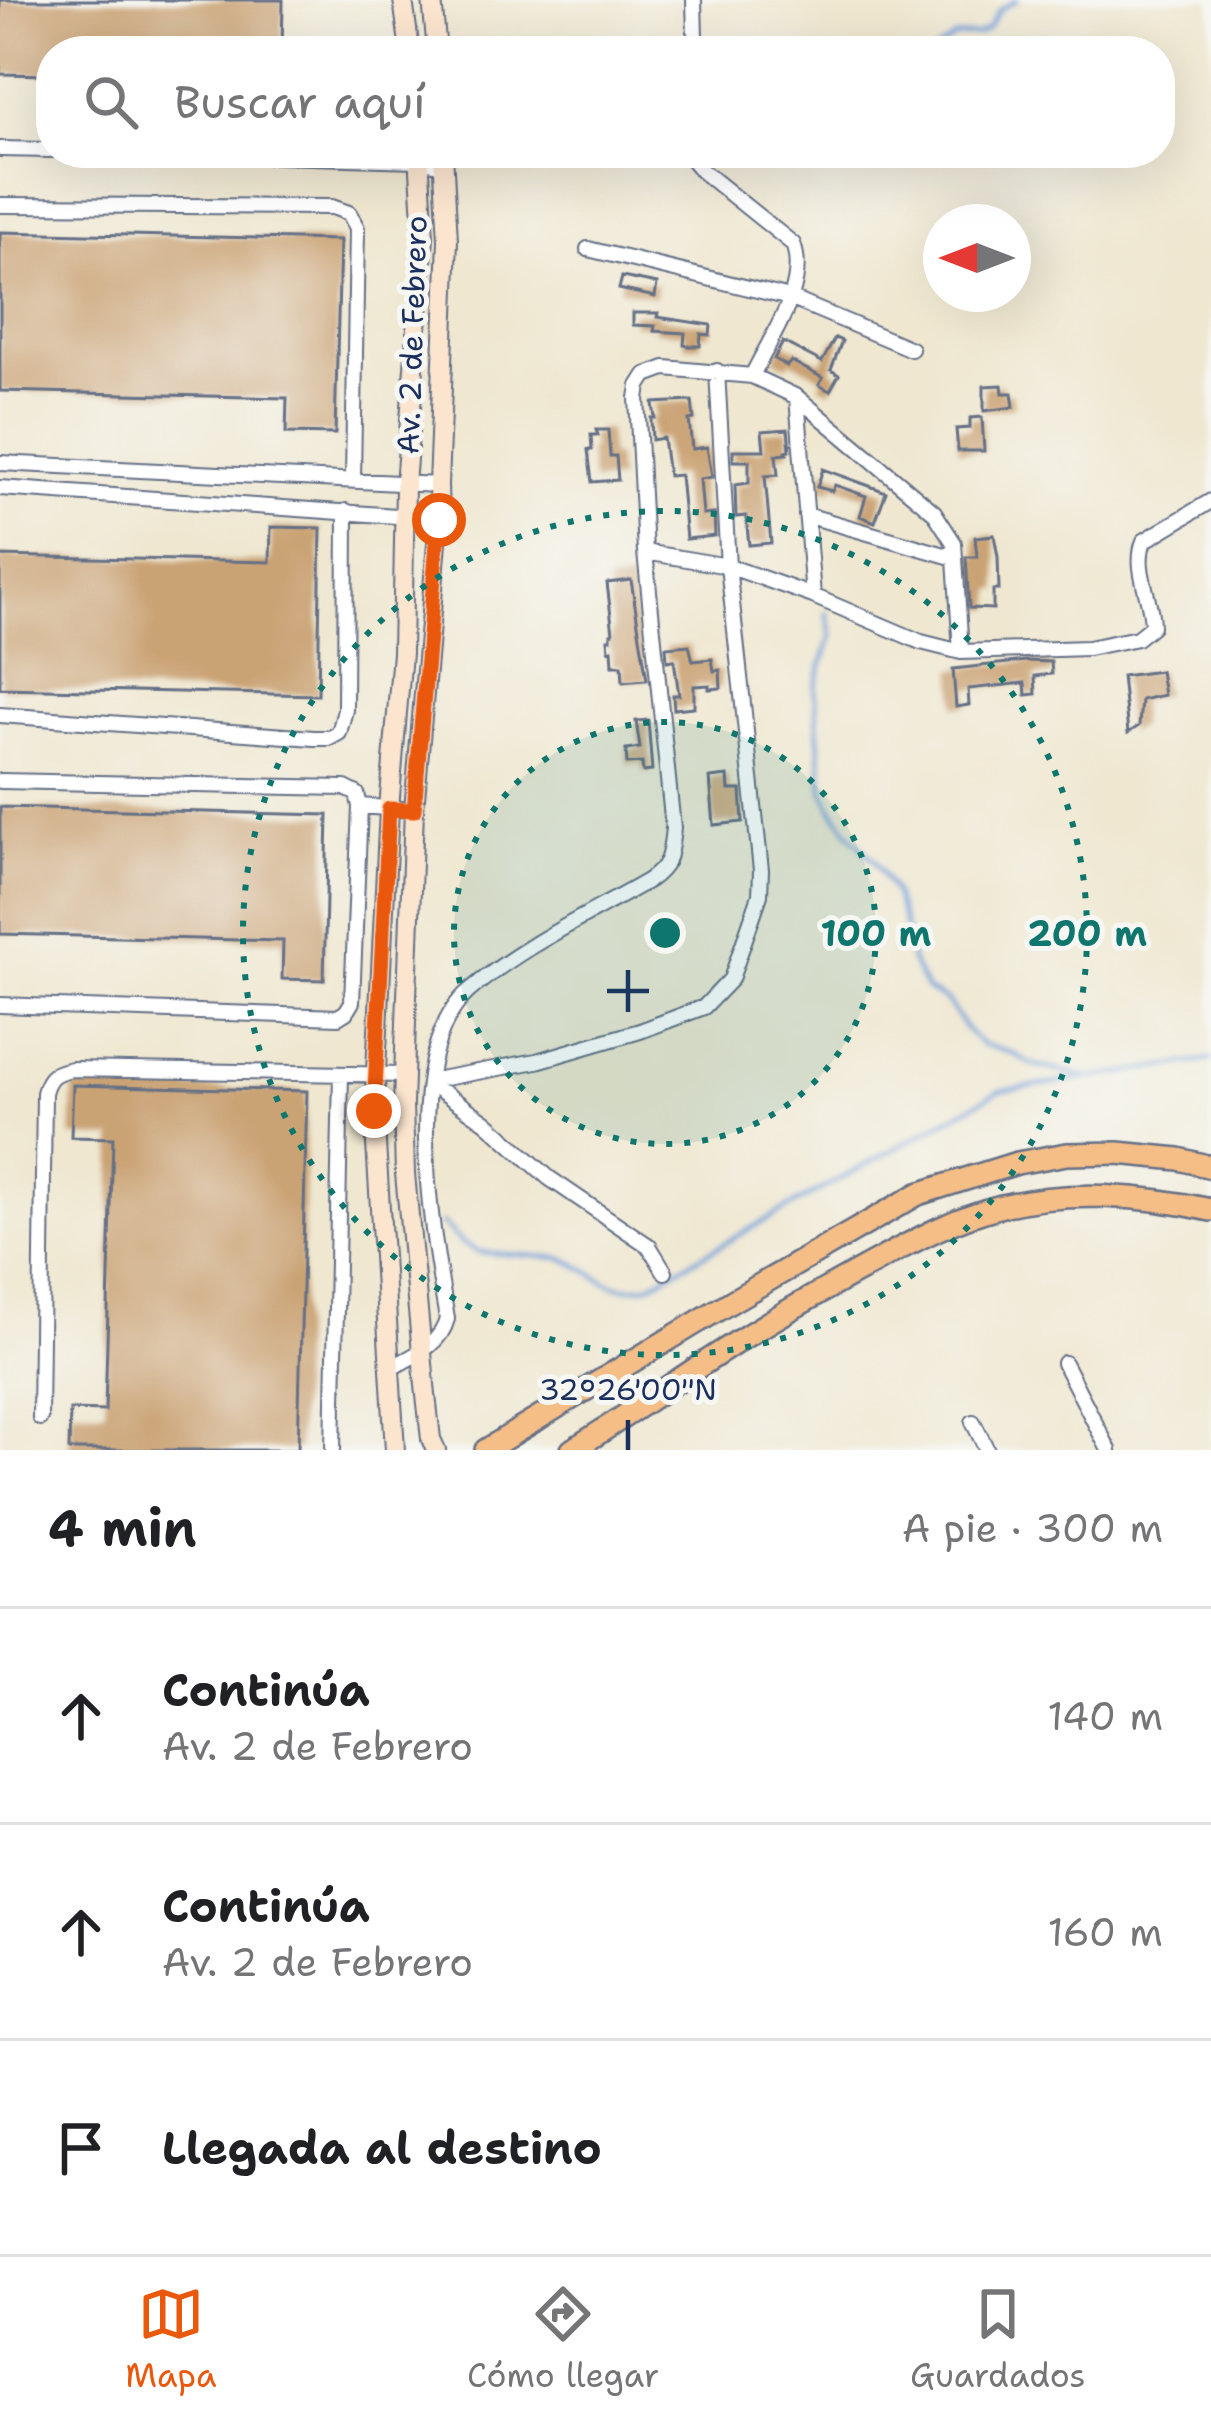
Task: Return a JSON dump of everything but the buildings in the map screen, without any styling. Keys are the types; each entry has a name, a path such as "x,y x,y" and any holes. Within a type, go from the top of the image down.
{"main road":[{"path":"403,0 408,36"},
{"path":"432,0 436,36"},
{"name":"Av. 2 de Febrero","path":"395,1450 374,1111 402,653 405,485 424,237 420,168"},
{"name":"Av. 2 de Febrero","path":"436,1450 431,1439 405,1174 404,1075 414,810 439,520 448,240 444,168"},
{"path":"486,1450 918,1194 1017,1163 1067,1154 1118,1153 1211,1167"},
{"path":"572,1450 726,1348 946,1223 1001,1206 1050,1198 1110,1197 1211,1210"}],"street":[{"path":"694,0 695,36"},
{"path":"0,149 36,150"},
{"path":"700,168 794,244 799,270 752,376"},
{"path":"0,205 332,206 349,213 357,228 353,479"},
{"path":"588,249 790,298 911,349"},
{"path":"392,1368 443,1335 447,1319 430,1223 426,1138 427,1077 446,1024 466,994 542,940 649,880 663,870 670,855 673,828 645,552 637,398 646,376 665,368 717,370 752,376 797,397 934,512 954,543 961,652"},
{"path":"665,1272 649,1246 549,1178 476,1114 437,1091 434,1083 537,1061 640,1031 704,1007 731,979 755,911 761,870 728,566 717,370"},
{"path":"797,397 813,596"},
{"path":"0,463 438,485"},
{"path":"0,488 439,520"},
{"path":"645,552 728,566 921,642 961,652 1088,648 1137,638 1152,626 1141,548 1211,500"},
{"path":"0,715 314,738 339,733 345,710 346,511"},
{"path":"806,515 956,557"},
{"path":"0,781 345,788 357,794 360,806 352,1002 338,1017 0,1005"},
{"path":"360,806 414,810"},
{"path":"40,1418 47,1080 56,1072 72,1069 404,1075"},
{"path":"333,1450 341,1074"},
{"path":"1064,1363 1108,1450"},
{"path":"973,1422 987,1450"}],"waterway":[{"path":"967,36 988,29 999,10 1017,0"},
{"path":"827,613 832,635 815,687 823,789 894,893 911,960 927,990 946,1000 981,1044 1031,1064 1090,1078 1211,1060"},
{"path":"442,1223 460,1242 479,1252 561,1258 610,1284 647,1286 999,1091 1085,1079"}],"route":[{"path":"374,1111 389,809 414,810 439,520"}]}
